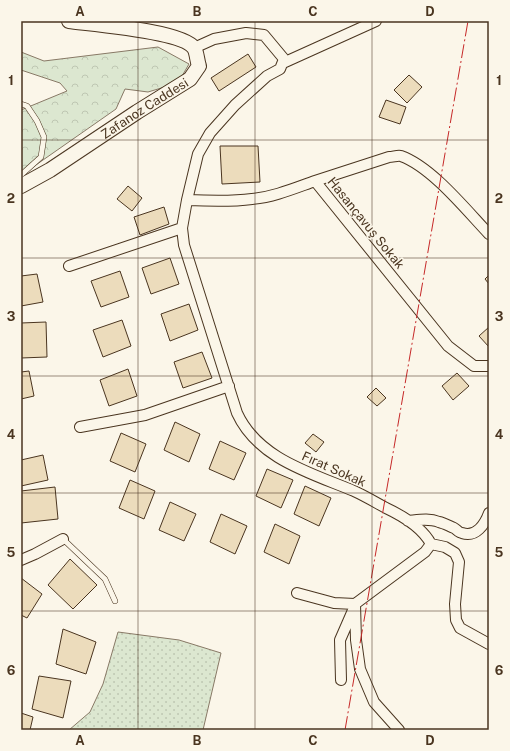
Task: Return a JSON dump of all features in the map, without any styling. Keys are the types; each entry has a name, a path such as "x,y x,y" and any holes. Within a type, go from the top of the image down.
{"street":[{"path":"69,21 110,24 159,34 184,40 194,48 214,39 246,33 264,35 284,59 283,63"},
{"name":"Fırat Sokak","path":"376,21 283,63 280,69 267,76 235,105 210,133 198,154 182,228 184,245 237,414 251,437 262,447 306,473 354,491 403,516 426,534 431,544"},
{"name":"Zafanoz Caddesi","path":"21,186 50,170 137,112 190,79 199,66 194,48"},
{"path":"315,181 389,157 400,156 421,168 437,180 489,234"},
{"name":"Hasançavuş Sokak","path":"187,200 225,202 254,199 282,192 315,181 448,346 474,366 489,366"},
{"path":"69,266 182,228"},
{"path":"80,427 145,415 229,386"},
{"path":"408,521 427,519 439,521 462,534 473,533 486,521 489,513"},
{"path":"21,560 63,538"},
{"path":"341,680 340,640 355,604 426,552 431,544 446,546 455,553 459,562 455,604 456,620 460,628 489,644"},
{"path":"297,594 334,603 355,604"},
{"path":"355,604 356,640 360,669 374,702 399,730"}],"lane":[{"path":"21,104 28,106 44,137 41,157 21,174"},
{"path":"63,538 105,579 115,601"}],"green space":[{"path":"158,47 189,64 178,83 148,92 125,89 116,109 33,167 21,173 21,110 67,91 60,83 21,70 21,52 44,61"},
{"path":"118,632 179,640 221,653 203,730 69,730 90,712 103,684"}],"building":[{"path":"248,54 256,67 219,91 211,78"},
{"path":"409,75 422,87 407,103 394,90"},
{"path":"386,100 406,107 400,124 379,117"},
{"path":"220,146 258,146 260,182 222,184"},
{"path":"128,186 142,198 132,211 117,199"},
{"path":"164,207 169,224 140,235 134,217"},
{"path":"170,258 179,284 151,294 142,268"},
{"path":"120,271 129,297 101,307 91,281"},
{"path":"37,274 43,302 21,306 21,276"},
{"path":"489,275 489,284 485,279"},
{"path":"189,304 198,330 170,341 161,314"},
{"path":"122,320 131,346 103,357 93,330"},
{"path":"46,322 47,357 21,358 21,323"},
{"path":"489,327 489,347 479,336"},
{"path":"202,352 212,378 183,388 174,362"},
{"path":"128,369 137,396 109,406 100,380"},
{"path":"29,371 34,396 21,399 21,372"},
{"path":"457,373 469,386 453,400 442,386"},
{"path":"376,388 386,398 377,406 367,397"},
{"path":"175,422 200,434 189,462 164,450"},
{"path":"121,433 146,444 135,472 110,461"},
{"path":"313,434 324,442 316,452 305,443"},
{"path":"220,441 246,453 234,480 209,469"},
{"path":"43,455 48,480 21,486 21,460"},
{"path":"267,469 293,480 281,508 256,496"},
{"path":"130,480 155,491 144,519 119,508"},
{"path":"305,486 331,498 319,526 294,514"},
{"path":"55,487 58,519 21,523 21,491"},
{"path":"170,502 196,514 184,541 159,530"},
{"path":"221,514 247,526 235,554 210,542"},
{"path":"275,524 300,536 289,564 264,552"},
{"path":"70,559 97,585 73,609 48,585"},
{"path":"21,578 42,594 27,618 21,615"},
{"path":"63,629 96,642 86,674 56,664"},
{"path":"39,676 71,681 63,718 32,709"},
{"path":"21,713 33,717 30,730 21,730"}],"power":[{"path":"345,730 468,21"}]}
